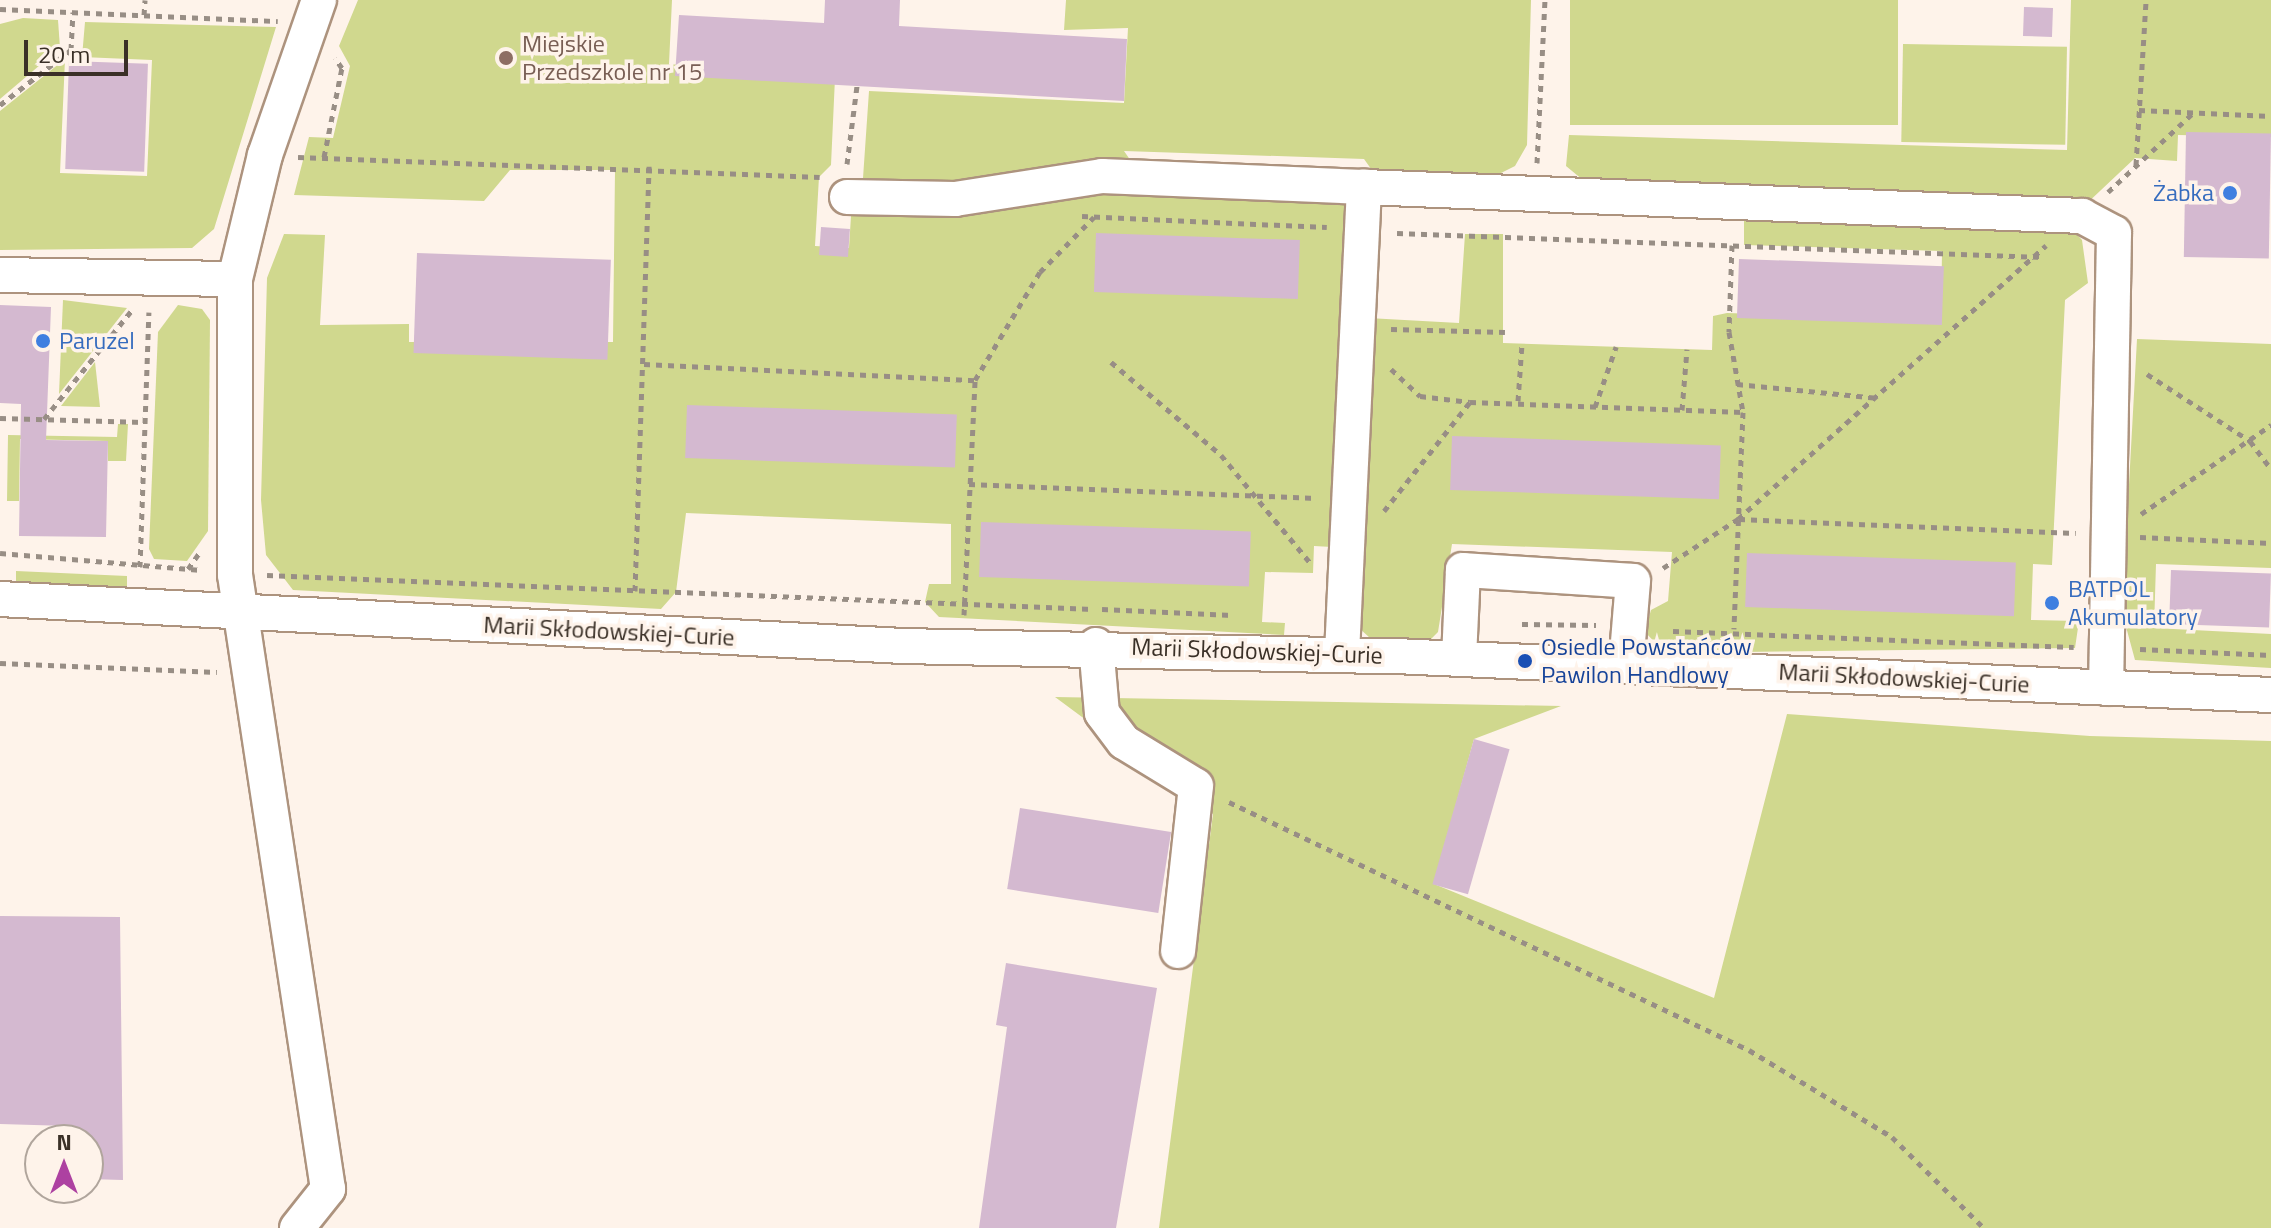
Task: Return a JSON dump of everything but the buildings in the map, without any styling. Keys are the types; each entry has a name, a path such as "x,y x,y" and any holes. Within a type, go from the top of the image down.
{"street":[{"path":"297,1228 328,1189 243,610 235,575 235,279 265,155 319,0"},
{"path":"847,185 955,199 1102,176 2082,216 2114,233 2106,688"},
{"path":"1342,654 1364,187"},
{"path":"0,275 150,283 235,279"},
{"path":"1459,658 1463,570 1633,581 1626,666"},
{"name":"Marii Skłodowskiej-Curie","path":"0,599 962,648 1096,645 1459,658 2271,695"},
{"path":"1096,645 1102,713 1124,742 1196,786 1178,951"}],"path":[{"path":"144,15 145,0"},
{"path":"1536,192 1545,0"},
{"path":"2136,166 2146,0"},
{"path":"0,9 283,22 278,36"},
{"path":"0,105 71,50 73,12"},
{"path":"324,157 342,68 329,48"},
{"path":"265,155 649,166 847,185 857,86"},
{"path":"2139,110 2271,116"},
{"path":"1633,581 1738,519 2041,257 2193,113"},
{"path":"635,591 649,166"},
{"path":"1065,216 1362,232 2041,257"},
{"path":"962,648 975,380 1040,272 1095,217"},
{"path":"1732,245 1727,313 1743,412 1734,629"},
{"path":"44,419 150,283"},
{"path":"140,567 150,283"},
{"path":"1357,334 1505,332"},
{"path":"1357,334 1420,396 1470,402 1518,401 1743,412"},
{"path":"1518,401 1522,344"},
{"path":"1595,407 1616,347"},
{"path":"1682,410 1687,349"},
{"path":"2110,356 2250,441 2271,469"},
{"path":"1111,362 1221,455 1313,566 1346,555 1470,402"},
{"path":"644,364 975,380"},
{"path":"1737,384 1878,398"},
{"path":"0,418 144,422"},
{"path":"2109,536 2271,425"},
{"path":"969,484 1349,499"},
{"path":"1738,519 2271,543"},
{"path":"0,553 235,575 1246,615"},
{"path":"1460,623 1734,629 2271,655"},
{"path":"0,663 250,673"},
{"path":"1196,786 1749,1050 1892,1137 1984,1228"}],"green space":[{"path":"358,0 672,0 669,64 835,78 831,165 819,177 815,246 849,248 851,216 865,206 1073,187 1351,202 1332,547 1314,546 1313,573 1265,572 1262,622 1285,623 1284,635 939,617 925,602 929,584 951,584 951,524 686,513 676,592 661,609 293,590 266,555 261,500 267,278 284,234 325,235 320,325 409,324 409,342 613,342 615,170 510,170 484,201 294,195 309,137 333,138 350,66 339,46"},
{"path":"1066,0 1531,0 1527,145 1515,166 1487,180 1374,173 1364,159 1124,151 1133,164 942,188 870,185 863,178 869,91 1124,103 1128,28 1064,30"},
{"path":"1570,0 1898,0 1898,125 1570,125"},
{"path":"2071,0 2271,0 2271,137 2178,135 2177,161 2135,158 2083,207 1589,185 1566,166 1569,135 2067,150"},
{"path":"23,18 58,20 60,48 0,99 0,24"},
{"path":"85,22 276,27 214,229 192,248 0,250 0,111 65,59 60,173 147,176 152,60 82,57"},
{"path":"1903,44 2067,47 2065,145 1901,142"},
{"path":"1744,206 2068,225 2082,240 2088,283 2065,300 2052,565 2033,564 2031,620 2079,621 2075,648 1665,653 1645,632 1651,610 1668,601 1672,552 1452,544 1438,632 1431,639 1370,638 1359,628 1368,318 1459,323 1465,234 1503,234 1503,343 1712,350 1713,316 1727,313 1941,320 1942,251 1744,245"},
{"path":"63,300 127,308 59,394"},
{"path":"178,305 202,309 210,320 208,531 187,561 154,559 149,549 158,332"},
{"path":"2137,339 2271,344 2271,568 2156,564 2154,628 2271,634 2271,668 2135,660 2122,612"},
{"path":"95,362 100,407 61,406"},
{"path":"118,424 128,424 126,461 108,461 108,441 20,439 19,501 7,501 8,435 117,437"},
{"path":"16,571 127,576 127,591 16,584"},
{"path":"1055,697 1561,706 1474,739 1434,884 1714,998 1787,714 2090,736 2271,741 2271,1228 1159,1228 1213,814"}],"place":[{"name":"Miejskie Przedszkole nr 15","path":"506,58"},
{"name":"Żabka","path":"2230,193"},
{"name":"Paruzel","path":"43,341"},
{"name":"BATPOL Akumulatory","path":"2052,603"},
{"name":"Osiedle Powstańców Pawilon Handlowy","path":"1525,661"}]}
